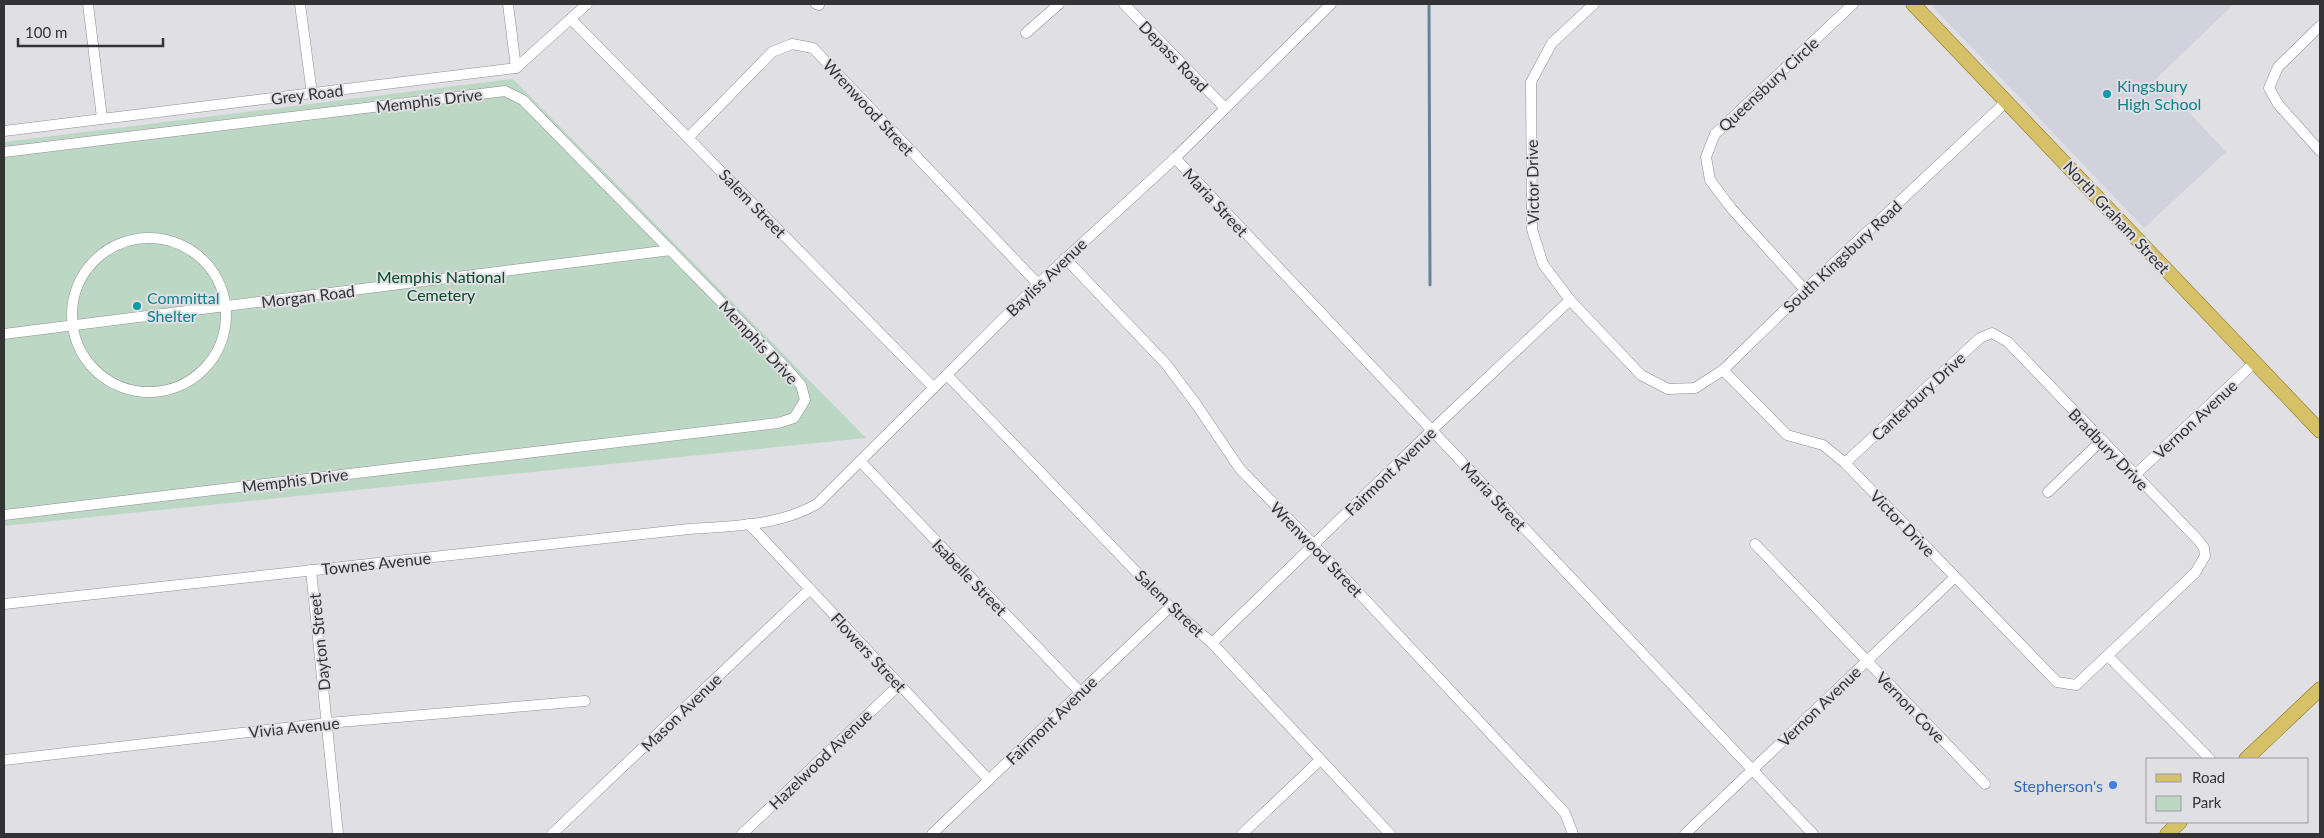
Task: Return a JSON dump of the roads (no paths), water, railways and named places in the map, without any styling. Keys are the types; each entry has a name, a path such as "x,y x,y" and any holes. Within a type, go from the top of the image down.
{"main road":[{"name":"North Graham Street","path":"1913,4 2320,431"},
{"path":"2247,758 2320,689"},
{"path":"2167,834 2179,823"}],"street":[{"path":"88,4 102,118"},
{"path":"300,4 312,94"},
{"path":"508,4 516,68"},
{"path":"516,68 587,4"},
{"path":"1026,33 1059,4"},
{"name":"Depass Road","path":"1124,4 1224,107"},
{"name":"Bayliss Avenue","path":"749,524 799,514 817,504 1038,284 1175,158 1329,4"},
{"name":"Victor Drive","path":"1594,4 1552,44 1531,82 1532,229 1543,264 1570,300 1641,375 1667,388"},
{"name":"Queensbury Circle","path":"1805,290 1731,208 1710,180 1706,157 1715,134 1853,4"},
{"name":"Salem Street","path":"571,19 934,388"},
{"path":"2320,26 2278,67 2269,88 2278,104 2320,151"},
{"name":"Wrenwood Street","path":"689,137 772,52 792,44 813,48 1038,284"},
{"name":"Grey Road","path":"4,131 516,68"},
{"name":"Memphis Drive","path":"4,152 505,91 523,100 671,250 801,385 804,400 794,418 778,423 4,515"},
{"name":"South Kingsbury Road","path":"1667,388 1695,388 1723,370 1805,290 2007,101"},
{"name":"Maria Street","path":"1175,158 1813,834"},
{"path":"139,238 164,239 187,247 206,262 220,283 226,306 225,333 214,358 196,378 172,390 145,393 118,388 96,373 80,352 72,326 72,302 80,278 95,259 116,245 139,238"},
{"name":"Morgan Road","path":"4,334 671,250"},
{"name":"Wrenwood Street","path":"1065,258 1166,364 1240,469 1314,545 1565,813 1573,834"},
{"name":"Fairmont Avenue","path":"1212,643 1432,430 1570,300"},
{"name":"Bradbury Drive","path":"1992,333 2008,342 2204,548 2205,556 2194,573 2108,656"},
{"name":"Canterbury Drive","path":"1846,463 1980,338 1992,333"},
{"name":"Vernon Avenue","path":"2135,475 2255,362"},
{"name":"Victor Drive","path":"1723,370 1787,434 1823,445 1846,463 1954,578 2057,682 2076,685 2108,656"},
{"name":"Salem Street","path":"947,375 1170,606 1212,643 1390,834"},
{"path":"2048,492 2101,441"},
{"name":"Isabelle Street","path":"860,461 1080,692"},
{"name":"Townes Avenue","path":"4,604 749,524"},
{"name":"Flowers Street","path":"749,524 989,780"},
{"name":"Vernon Cove","path":"1755,544 1985,784"},
{"name":"Dayton Street","path":"311,570 338,834"},
{"name":"Vernon Avenue","path":"1684,834 1954,578"},
{"name":"Mason Avenue","path":"552,834 810,589"},
{"name":"Fairmont Avenue","path":"932,834 1170,606"},
{"path":"2108,656 2209,758"},
{"name":"Hazelwood Avenue","path":"742,834 899,685"},
{"name":"Vivia Avenue","path":"4,760 328,723 585,701"},
{"path":"1242,834 1320,760"}],"waterway":[{"path":"1429,4 1430,285"}],"place":[{"name":"Kingsbury High School","path":"2107,94"},
{"name":"Committal Shelter","path":"137,306"},
{"name":"Stepherson's","path":"2113,785"}],"park label":[{"name":"Memphis National Cemetery","path":"441,285"}]}
